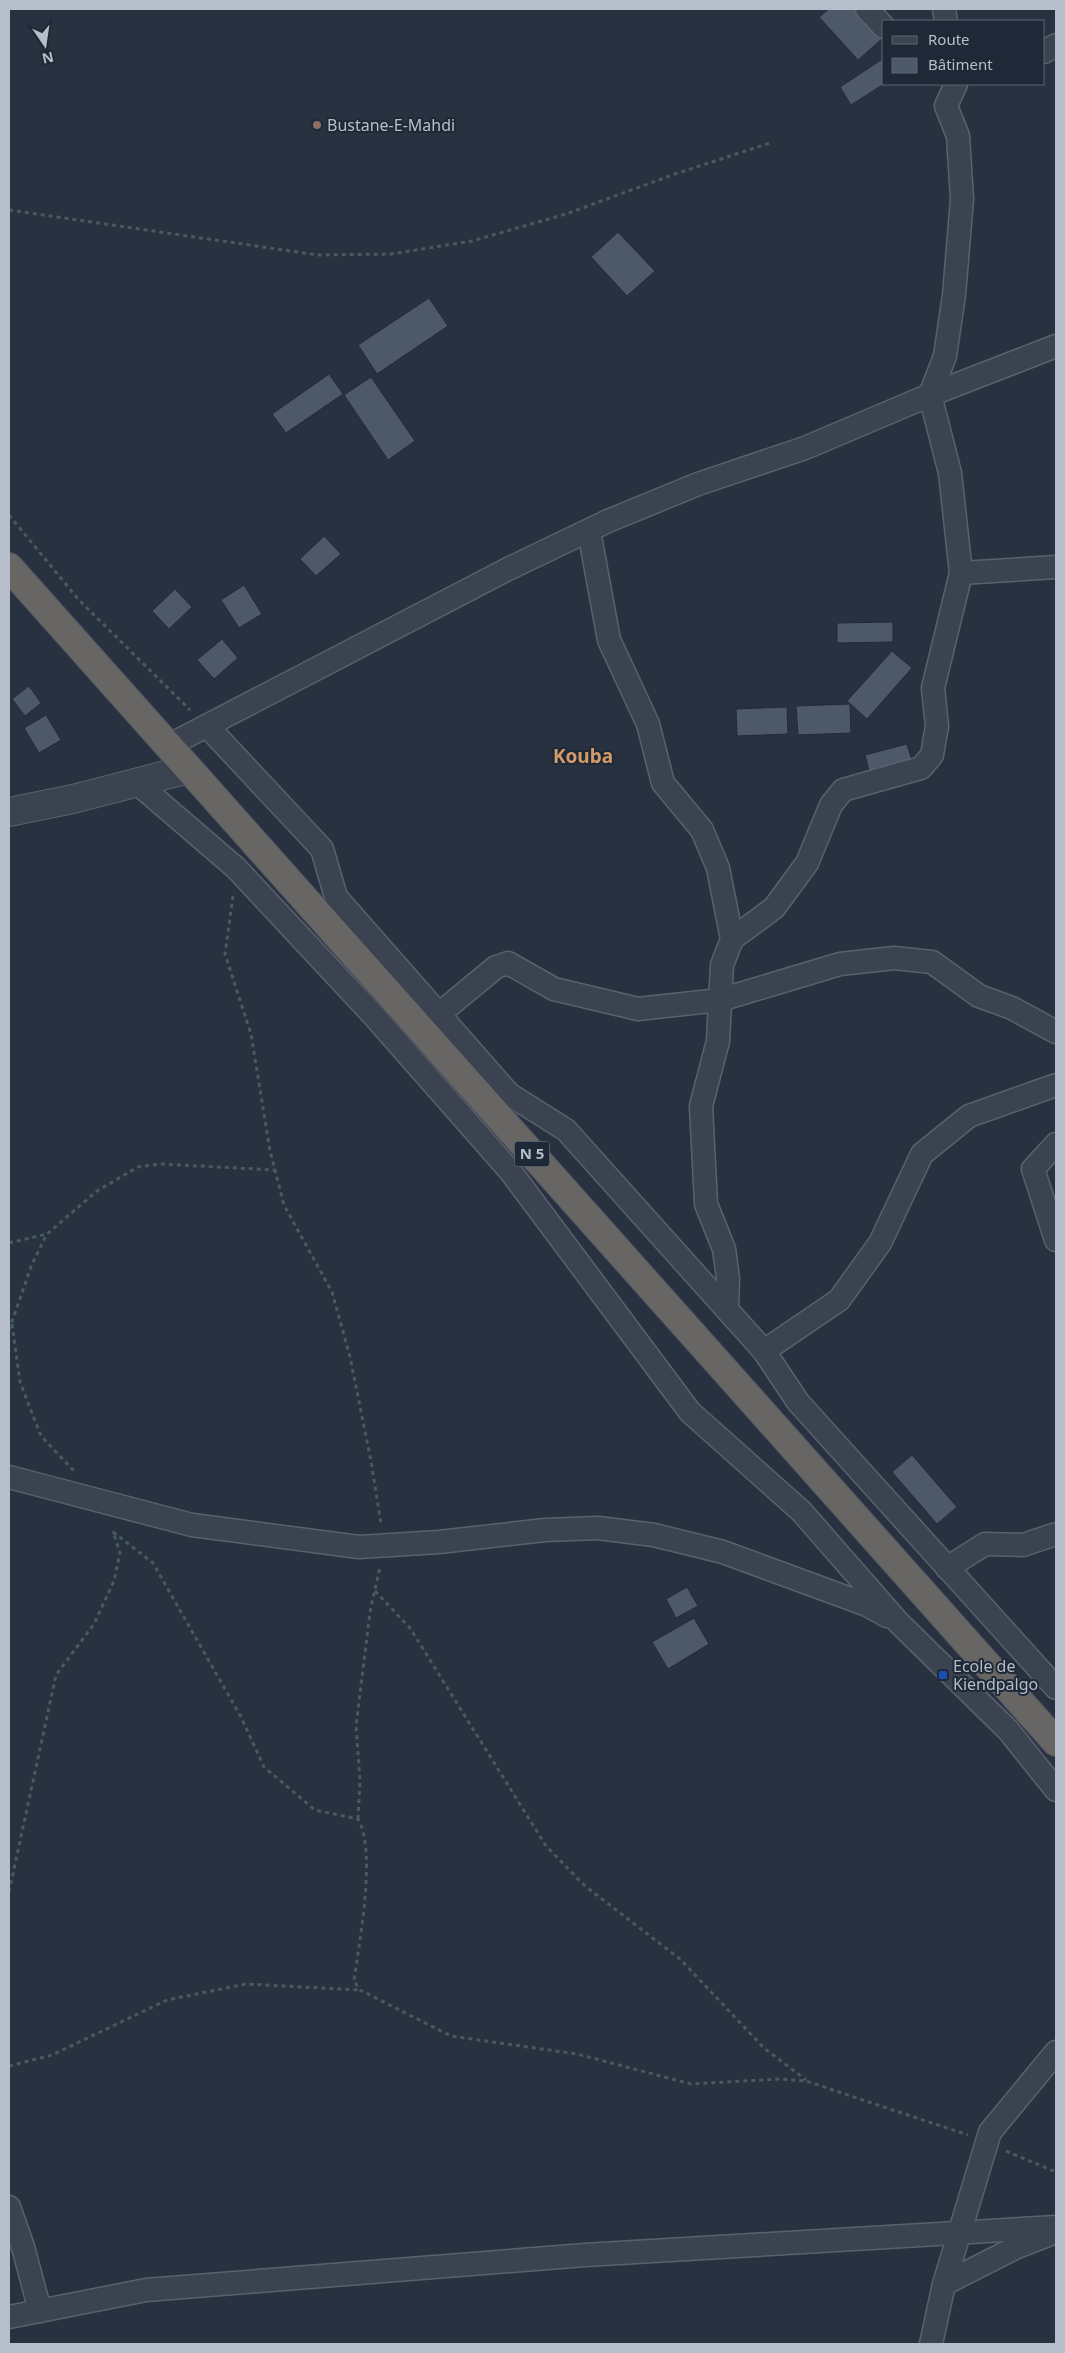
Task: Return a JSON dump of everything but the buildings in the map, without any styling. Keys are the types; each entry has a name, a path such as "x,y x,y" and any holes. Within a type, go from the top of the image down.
{"highway":[{"name":"N 5","path":"9,567 168,746 430,1021 1056,1742"}],"street":[{"path":"867,9 882,25"},
{"path":"1045,51 1056,45"},
{"path":"732,939 774,908 807,863 831,805 843,790 921,768 932,755 937,726 933,688 961,573 950,473 930,394 945,356 954,295 962,199 958,136 946,106 955,85"},
{"path":"168,746 508,569 588,530 698,484 845,432 930,394 1056,346"},
{"path":"588,530 609,640 648,724 663,784 702,830 718,868 732,939 722,965 718,1041 701,1106 706,1204 724,1249 728,1278 727,1308"},
{"path":"961,573 1056,567"},
{"path":"207,726 322,849 336,897 430,1021 509,1094 566,1130 764,1351 798,1402 1056,1688"},
{"path":"9,812 73,799 190,769"},
{"path":"137,783 236,868 374,1016 511,1172 690,1412 801,1511 898,1622 1008,1730 1056,1790"},
{"path":"430,1021 496,967 508,963 554,989 638,1010 720,1000 840,964 894,958 932,962 979,996 1012,1008 1056,1032"},
{"path":"764,1351 839,1300 880,1243 922,1154 969,1116 1056,1091"},
{"path":"1056,1144 1033,1169 1056,1240"},
{"path":"9,1477 192,1525 359,1546 439,1542 545,1530 598,1528 654,1535 723,1552 867,1605 898,1622"},
{"path":"947,1568 985,1544 1023,1545 1056,1534"},
{"path":"931,2344 944,2284 990,2132 1056,2052"},
{"path":"9,2207 23,2248 40,2311"},
{"path":"9,2317 146,2290 585,2255 1056,2227"},
{"path":"944,2284 1017,2247 1056,2232"}],"path":[{"path":"9,210 318,255 391,254 472,241 566,214 675,174 773,142"},
{"path":"9,515 78,598 207,726"},
{"path":"236,868 229,937 225,954 251,1034 275,1170 284,1205 332,1292 350,1357 371,1461 384,1545 375,1591 356,1726 360,1780 358,1819 365,1831 365,1887 354,1981 360,1990"},
{"path":"9,1330 32,1264 47,1234 97,1191 138,1167 161,1164 227,1169 275,1170"},
{"path":"9,1243 47,1234"},
{"path":"12,1324 20,1382 41,1436 77,1475"},
{"path":"9,1892 56,1676 94,1624 114,1581 120,1553 105,1503"},
{"path":"113,1532 153,1562 241,1717 264,1767 315,1810 358,1819"},
{"path":"375,1591 410,1628 546,1846 585,1886 680,1959 764,2048 806,2081"},
{"path":"9,2066 52,2055 167,2000 246,1984 360,1990 451,2036 577,2054 690,2084 780,2079 806,2081 959,2130 1056,2172"}],"place":[{"name":"Bustane-E-Mahdi","path":"317,125"},
{"name":"Ecole de Kiendpalgo","path":"943,1675"}],"district":[{"name":"Kouba","path":"583,756"}]}
